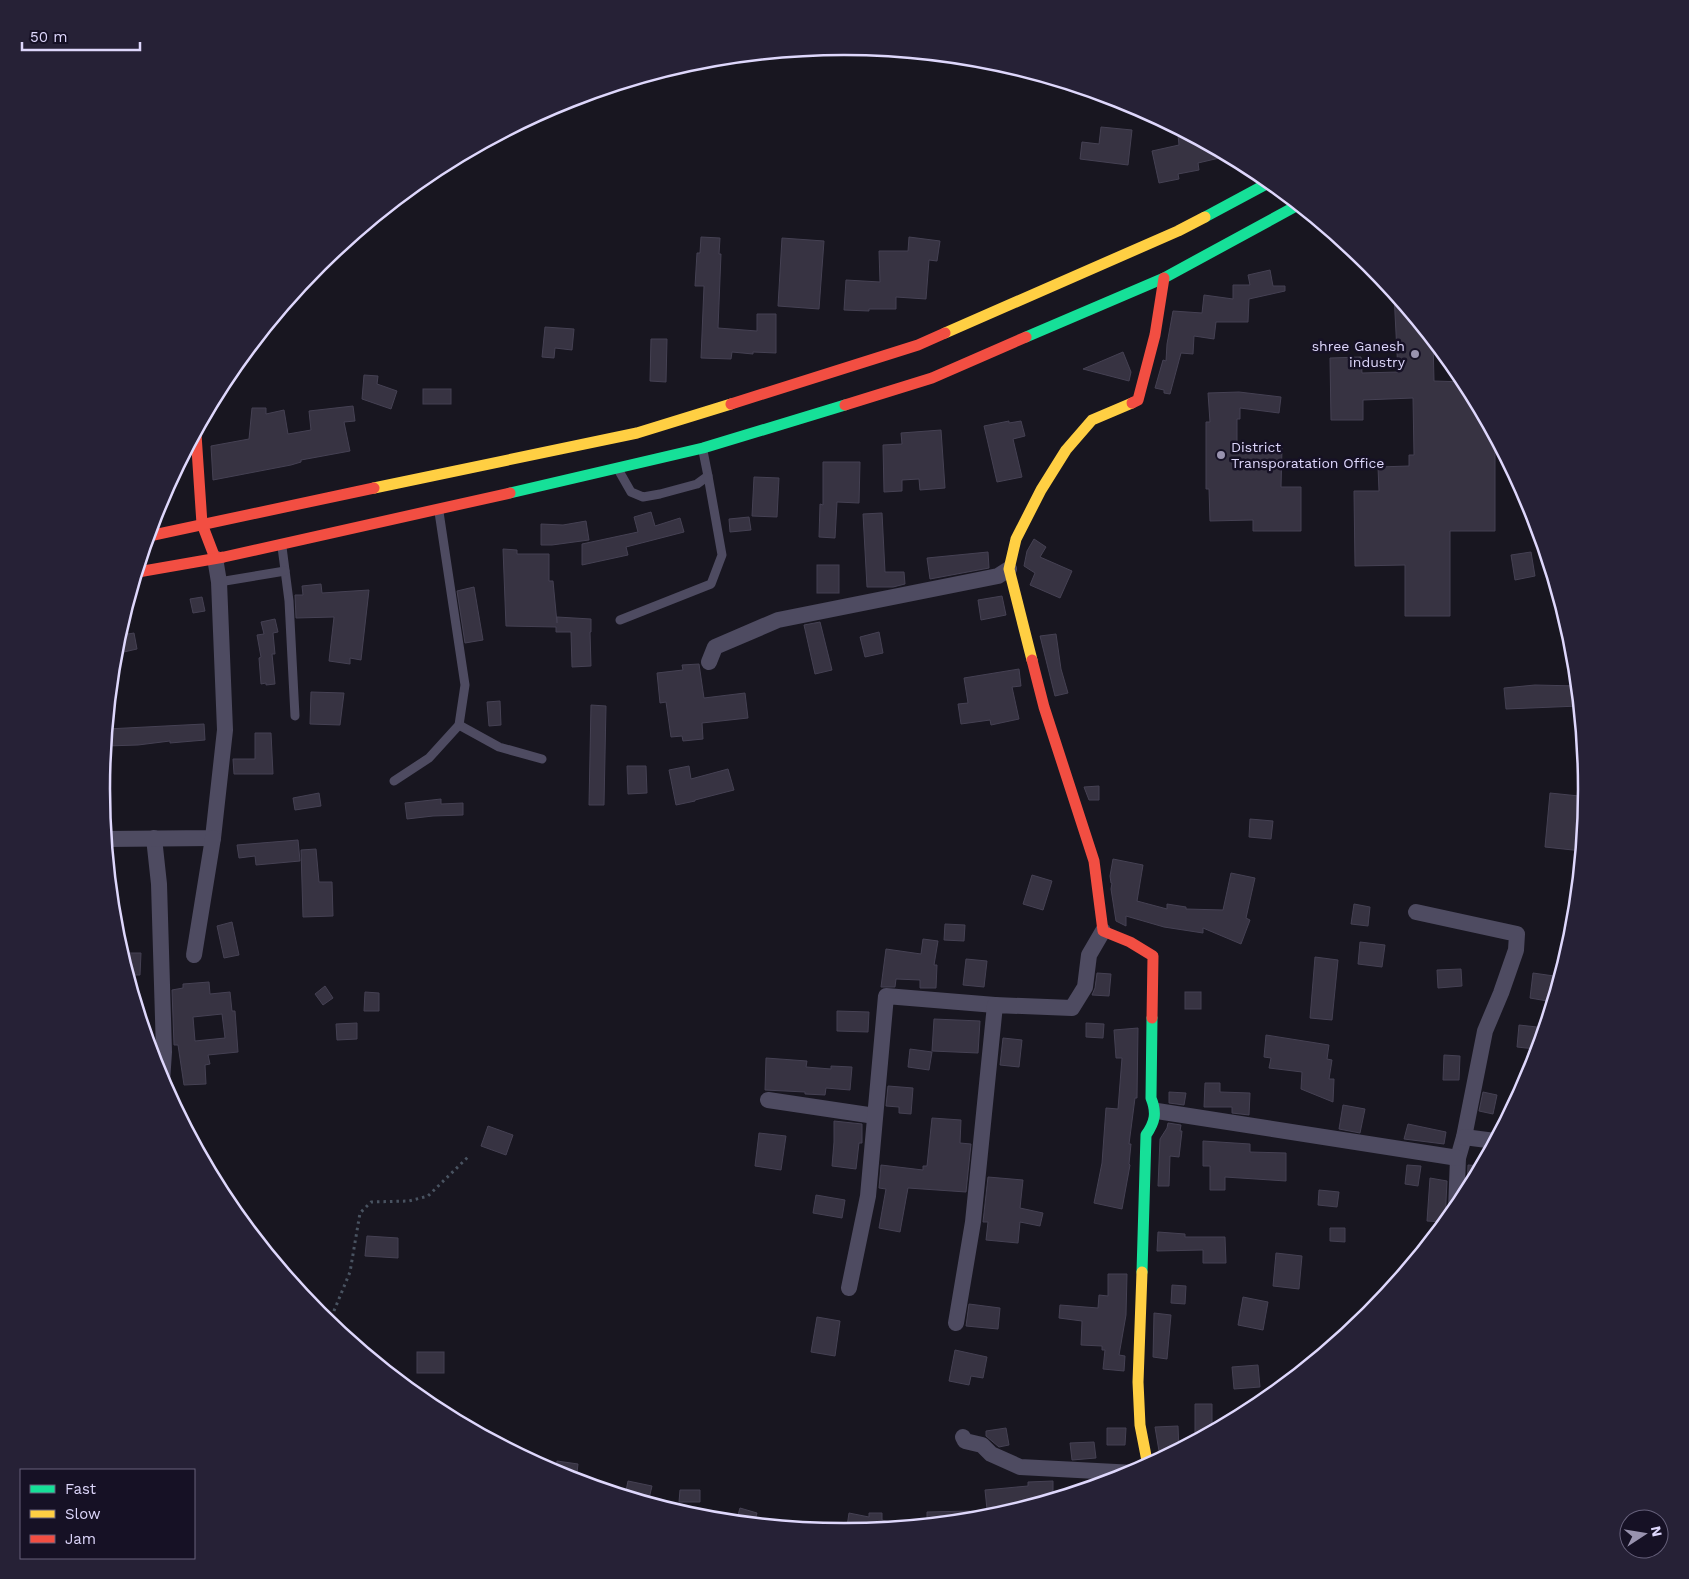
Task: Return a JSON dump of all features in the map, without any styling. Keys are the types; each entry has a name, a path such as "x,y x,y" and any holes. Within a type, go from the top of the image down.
{"main road":[{"path":"156,534 637,433 918,345 1178,231 1263,186"},
{"path":"144,571 282,544 438,510 703,448 932,378 1164,278 1293,208"},
{"path":"1147,1458 1140,1425 1138,1382 1146,1135 1153,1125 1157,1111 1151,1098 1153,956 1130,942 1103,931 1094,861 1044,707 1009,569 1016,539 1041,490 1066,450 1092,420 1138,400 1155,335 1164,278"},
{"path":"197,444 202,524 214,558"}],"street":[{"path":"194,954 214,838 225,730 218,582 214,558"},
{"path":"709,662 715,647 778,620 998,576 1009,569"},
{"path":"154,838 159,884 164,1032 163,1062"},
{"path":"112,839 214,838"},
{"path":"1416,912 1517,934 1516,950 1485,1031 1464,1137 1458,1158 1457,1196"},
{"path":"849,1288 868,1196 886,996 995,1005 1072,1008 1085,987 1089,955 1103,931"},
{"path":"956,1323 972,1222 995,1005"},
{"path":"768,1100 875,1116"},
{"path":"1157,1111 1458,1158"},
{"path":"1464,1137 1490,1140"},
{"path":"963,1437 965,1442 982,1445 991,1454 1020,1467 1115,1472"}],"lane":[{"path":"620,620 711,584 722,555 703,448"},
{"path":"617,468 631,492 643,497 697,484 708,476"},
{"path":"394,781 429,758 459,725 465,686 438,510"},
{"path":"282,544 289,601 295,716"},
{"path":"218,582 285,571"},
{"path":"459,725 499,747 542,759"}],"path":[{"path":"332,1316 350,1272 360,1213 371,1202 409,1201 428,1196 470,1155"}],"building":[{"path":"1101,127 1132,130 1128,165 1080,159 1082,142 1099,144"},
{"path":"1178,136 1220,158 1198,163 1199,170 1178,174 1179,179 1159,183 1152,151 1179,145"},
{"path":"701,237 720,238 718,328 757,331 757,314 776,314 776,353 753,352 753,354 732,352 731,359 701,358 704,286 695,286 697,253 700,253"},
{"path":"909,237 940,241 937,261 929,260 926,299 896,297 896,309 844,310 846,280 880,282 879,251 908,251"},
{"path":"782,238 824,241 819,309 778,306"},
{"path":"1270,270 1273,286 1285,286 1285,291 1249,299 1248,322 1216,322 1214,339 1194,336 1193,354 1181,353 1170,394 1155,388 1163,360 1166,361 1173,311 1202,313 1204,295 1233,299 1233,285 1250,285 1248,275"},
{"path":"1394,302 1433,351 1434,381 1455,382 1481,422 1495,449 1495,531 1450,531 1450,616 1405,616 1405,565 1355,566 1354,491 1379,491 1378,467 1409,466 1409,455 1414,455 1413,398 1363,400 1363,420 1331,420 1330,358 1361,357 1362,373 1398,372"},
{"path":"545,327 574,329 572,350 555,348 554,358 542,357"},
{"path":"651,339 667,339 666,382 650,381"},
{"path":"1123,352 1131,372 1129,381 1083,369"},
{"path":"364,375 378,376 377,384 397,391 391,409 362,399"},
{"path":"423,389 451,389 451,404 423,404"},
{"path":"1239,392 1281,397 1279,413 1240,408 1240,419 1237,419 1237,447 1282,448 1281,487 1301,487 1301,531 1253,531 1253,520 1210,521 1209,489 1206,489 1206,422 1210,422 1208,393"},
{"path":"353,406 355,421 344,422 350,451 213,480 211,446 249,439 252,408 266,408 266,414 284,410 288,434 311,430 309,411"},
{"path":"1009,421 1009,423 1021,421 1025,436 1013,439 1022,477 997,482 984,426"},
{"path":"941,430 945,488 920,490 919,479 902,480 902,491 884,492 883,445 902,444 901,433"},
{"path":"823,462 860,462 859,503 837,502 835,538 819,537 820,504 823,505"},
{"path":"754,477 779,478 777,517 752,516"},
{"path":"651,512 655,526 680,518 684,532 626,547 628,555 582,565 582,544 638,532 634,517"},
{"path":"882,513 885,572 904,572 905,584 893,587 867,587 863,514"},
{"path":"749,517 751,530 730,532 729,519"},
{"path":"586,521 589,540 541,545 541,524 563,525"},
{"path":"1034,539 1046,547 1040,557 1072,571 1060,598 1030,585 1035,573 1024,566 1027,551"},
{"path":"503,549 517,550 517,554 549,554 549,581 553,581 557,623 557,617 591,619 591,666 572,667 571,632 556,632 556,627 506,626"},
{"path":"988,552 989,568 930,579 927,558"},
{"path":"1531,552 1535,576 1515,580 1511,555"},
{"path":"817,565 839,565 839,593 817,593"},
{"path":"321,584 322,593 369,590 361,660 350,658 350,664 329,661 334,617 296,618 295,595 303,595 302,586"},
{"path":"474,587 483,640 465,643 457,591"},
{"path":"1002,596 1006,615 981,620 978,600"},
{"path":"202,597 205,611 193,613 190,599"},
{"path":"275,619 278,632 273,633 275,654 272,654 275,684 266,685 266,683 261,684 259,658 261,657 257,635 264,634 261,622"},
{"path":"820,622 832,670 815,674 804,625"},
{"path":"128,631 128,634 134,633 137,649 123,652"},
{"path":"879,632 883,653 865,657 860,637"},
{"path":"1056,634 1061,669 1068,693 1055,696 1040,636"},
{"path":"699,664 704,698 745,693 748,718 702,723 703,739 683,741 682,736 671,737 666,702 660,703 657,673 683,670 682,665"},
{"path":"1019,669 1021,686 1012,687 1019,719 991,725 990,720 961,724 958,704 968,703 964,678"},
{"path":"1535,685 1572,686 1574,706 1506,709 1504,688"},
{"path":"311,692 344,693 340,725 310,724"},
{"path":"500,701 501,725 489,726 487,702"},
{"path":"591,705 606,706 604,805 589,805"},
{"path":"204,724 205,740 112,746 113,729"},
{"path":"255,733 271,733 273,774 234,774 233,759 255,759"},
{"path":"627,766 646,766 647,793 628,794"},
{"path":"689,766 691,779 728,769 734,790 676,805 669,770"},
{"path":"1099,786 1099,800 1089,800 1084,787"},
{"path":"319,793 321,806 295,810 293,798"},
{"path":"1550,793 1579,796 1576,850 1545,847"},
{"path":"441,799 441,804 463,803 463,815 407,819 405,803"},
{"path":"1250,819 1273,821 1271,839 1249,837"},
{"path":"298,840 300,861 256,865 255,856 239,858 237,845"},
{"path":"316,849 319,882 332,882 333,916 303,917 301,850"},
{"path":"1113,859 1143,865 1137,901 1167,909 1167,904 1186,907 1186,909 1223,910 1231,873 1255,878 1246,918 1250,920 1241,944 1203,928 1203,933 1164,927 1126,916 1126,926 1116,921 1110,876"},
{"path":"1032,875 1052,881 1043,910 1023,904"},
{"path":"1354,904 1370,907 1368,926 1351,924"},
{"path":"232,922 239,955 224,958 217,926"},
{"path":"945,924 965,925 964,941 944,940"},
{"path":"923,939 938,941 934,965 937,965 936,988 920,988 920,980 896,979 895,987 881,987 886,949 921,954"},
{"path":"1360,942 1385,945 1382,967 1358,964"},
{"path":"129,953 141,953 140,975 134,975"},
{"path":"1315,957 1338,960 1332,1020 1310,1018"},
{"path":"966,959 987,961 984,987 963,985"},
{"path":"1461,969 1462,986 1438,988 1437,970"},
{"path":"1097,973 1111,974 1109,996 1092,995"},
{"path":"1533,973 1555,976 1548,1001 1530,998"},
{"path":"209,982 210,994 230,992 232,1011 235,1011 238,1052 208,1055 210,1064 205,1065 206,1084 184,1085 178,1045 174,1045 172,990 183,988 183,984","holes":["222,1014 225,1038 195,1041 193,1017"]},
{"path":"325,986 333,998 323,1005 315,994"},
{"path":"365,992 379,993 379,1011 364,1011"},
{"path":"1185,992 1201,992 1201,1009 1185,1009"},
{"path":"837,1011 869,1012 868,1032 837,1031"},
{"path":"934,1019 980,1021 978,1053 932,1051"},
{"path":"357,1023 357,1039 337,1040 336,1024"},
{"path":"1086,1023 1104,1024 1103,1038 1086,1037"},
{"path":"1519,1025 1537,1027 1531,1049 1517,1047"},
{"path":"1138,1028 1137,1098 1135,1098 1129,1144 1131,1144 1130,1165 1122,1209 1094,1203 1102,1163 1106,1108 1118,1109 1122,1058 1116,1058 1114,1030"},
{"path":"1266,1035 1329,1045 1327,1059 1332,1060 1329,1079 1334,1079 1333,1102 1301,1089 1302,1072 1269,1068 1271,1058 1264,1057"},
{"path":"1003,1038 1022,1040 1019,1067 1000,1065"},
{"path":"910,1049 932,1052 929,1070 908,1067"},
{"path":"1444,1055 1460,1056 1459,1080 1443,1080"},
{"path":"766,1058 807,1061 806,1067 831,1069 831,1066 852,1067 850,1090 826,1088 825,1095 765,1090"},
{"path":"1205,1083 1220,1083 1220,1092 1250,1093 1249,1115 1232,1113 1232,1107 1204,1107"},
{"path":"888,1086 913,1088 911,1114 899,1113 899,1107 886,1106"},
{"path":"1169,1092 1186,1093 1184,1105 1169,1103"},
{"path":"1483,1092 1497,1095 1493,1114 1479,1111"},
{"path":"1343,1105 1365,1109 1360,1133 1339,1129"},
{"path":"932,1118 961,1120 960,1143 971,1144 966,1192 908,1188 900,1232 879,1228 886,1189 879,1188 881,1165 923,1170 923,1166 927,1166"},
{"path":"834,1121 862,1124 862,1143 859,1143 856,1169 832,1166"},
{"path":"1168,1123 1181,1125 1179,1157 1170,1156 1169,1186 1158,1186 1160,1139"},
{"path":"1408,1124 1446,1132 1444,1144 1404,1139"},
{"path":"488,1126 513,1135 506,1155 481,1146"},
{"path":"759,1133 786,1136 781,1170 755,1166"},
{"path":"1203,1141 1250,1144 1250,1152 1286,1153 1286,1181 1225,1177 1225,1190 1210,1190 1210,1166 1203,1166"},
{"path":"1407,1165 1421,1166 1418,1186 1405,1184"},
{"path":"1468,1165 1476,1166 1468,1178"},
{"path":"988,1177 1023,1180 1020,1208 1043,1213 1040,1226 1020,1222 1018,1243 986,1240 988,1222 983,1222"},
{"path":"1430,1178 1447,1181 1446,1211 1438,1222 1427,1221"},
{"path":"1319,1190 1339,1192 1337,1207 1318,1205"},
{"path":"816,1195 845,1200 842,1218 813,1213"},
{"path":"1330,1228 1345,1228 1345,1242 1330,1241"},
{"path":"1158,1232 1185,1234 1185,1237 1225,1237 1226,1263 1203,1263 1203,1250 1157,1251"},
{"path":"367,1236 398,1238 398,1258 365,1256"},
{"path":"1276,1253 1302,1256 1299,1289 1273,1286"},
{"path":"1108,1274 1127,1274 1126,1315 1119,1355 1125,1356 1124,1371 1103,1369 1105,1350 1102,1350 1102,1346 1081,1345 1082,1321 1059,1318 1060,1305 1098,1308 1099,1295 1108,1296"},
{"path":"1172,1285 1186,1286 1185,1304 1171,1303"},
{"path":"1243,1297 1268,1302 1263,1330 1238,1325"},
{"path":"969,1304 1000,1308 998,1329 966,1326"},
{"path":"1154,1313 1171,1315 1167,1359 1153,1357"},
{"path":"817,1317 840,1321 835,1356 811,1352"},
{"path":"955,1350 987,1357 983,1378 971,1376 969,1385 949,1381"},
{"path":"417,1352 444,1352 444,1373 417,1373"},
{"path":"1258,1365 1260,1387 1234,1389 1232,1367"},
{"path":"1195,1404 1212,1404 1212,1426 1195,1435"},
{"path":"1178,1426 1179,1443 1159,1451 1155,1427"},
{"path":"1006,1428 1009,1445 999,1447 986,1436 986,1431"},
{"path":"1107,1428 1126,1428 1125,1445 1107,1445"},
{"path":"1094,1442 1096,1458 1072,1460 1070,1443"},
{"path":"557,1461 578,1464 577,1473 563,1468 556,1465"},
{"path":"628,1481 652,1486 649,1498 626,1491"},
{"path":"1053,1481 1053,1494 987,1510 985,1490 1028,1486 1028,1482"},
{"path":"680,1490 700,1490 700,1502 679,1502"},
{"path":"740,1508 757,1513 755,1519 738,1516"},
{"path":"970,1511 970,1513 927,1519 927,1512"},
{"path":"849,1513 869,1517 869,1513 882,1513 882,1520 890,1522 847,1524"}],"traffic: fast":[{"path":"1205,217 1263,186"},
{"path":"1026,337 1164,278 1293,208"},
{"path":"510,493 703,448 845,405"},
{"path":"1142,1272 1146,1135 1153,1122 1154,1113 1151,1098 1152,1018"}],"traffic: slow":[{"path":"945,333 1178,231 1205,217"},
{"path":"1032,660 1009,569 1016,539 1041,490 1066,450 1092,420 1132,403"},
{"path":"374,488 637,433 731,404"},
{"path":"1142,1272 1138,1382 1140,1425 1147,1458"}],"traffic: jam":[{"path":"1132,403 1138,400 1155,335 1164,278"},
{"path":"731,404 918,345 945,333"},
{"path":"845,405 932,378 1026,337"},
{"path":"197,444 202,524 215,558"},
{"path":"156,535 374,488"},
{"path":"144,571 224,557 510,493"},
{"path":"1032,660 1044,707 1094,861 1103,931 1130,942 1153,956 1152,1018"}],"place":[{"name":"shree Ganesh industry","path":"1415,354"},
{"name":"District Transporatation Office","path":"1221,455"}]}
